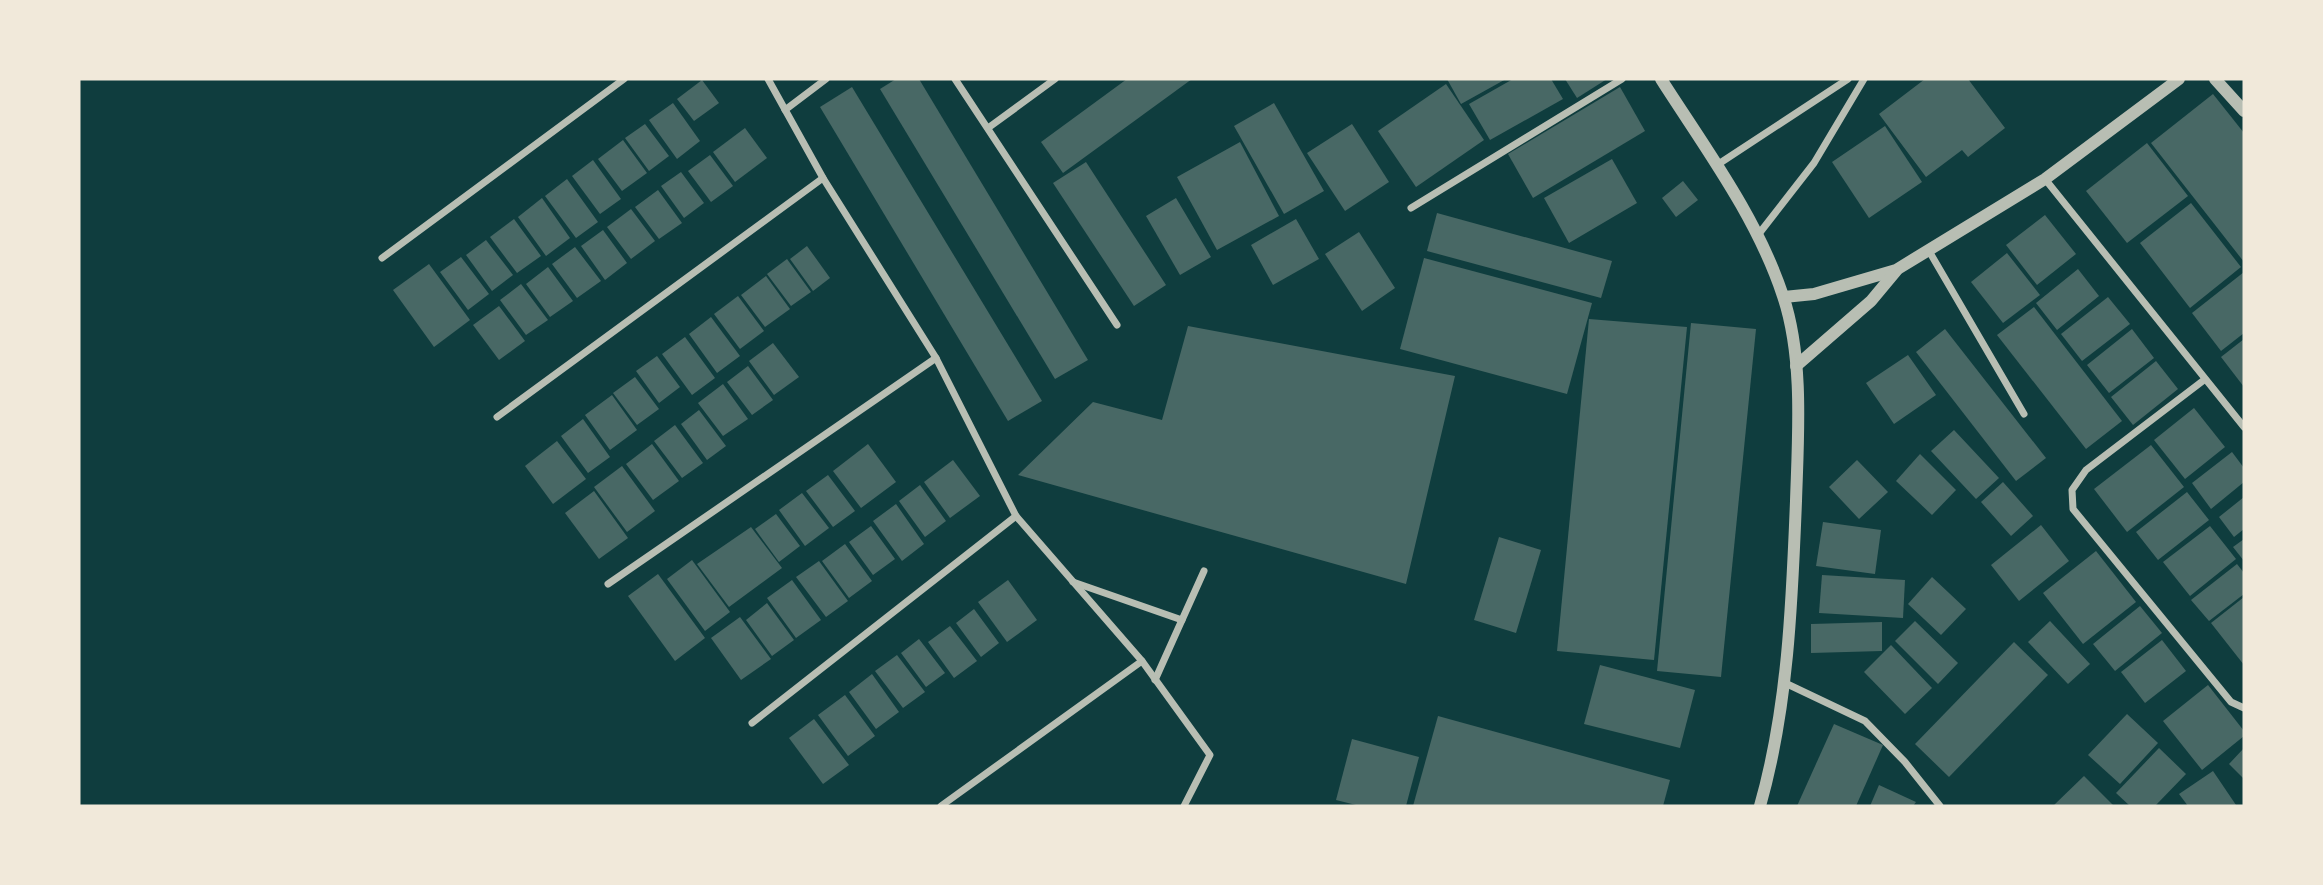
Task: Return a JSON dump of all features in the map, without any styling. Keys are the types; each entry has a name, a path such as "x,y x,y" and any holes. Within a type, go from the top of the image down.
{"street":[{"path":"382,258 624,79"},
{"path":"768,79 823,178 936,358 1016,516 1142,661 1210,755 1184,806"},
{"path":"785,110 827,79"},
{"path":"955,79 1116,325"},
{"path":"988,128 1055,79"},
{"path":"1411,208 1622,79"},
{"path":"1661,79 1758,235 1784,297 1796,366 1800,428 1793,589 1770,769 1759,806"},
{"path":"1716,166 1848,79"},
{"path":"1758,235 1814,163 1864,79"},
{"path":"1784,297 1814,294 1896,271 2045,179 2179,79"},
{"path":"2215,79 2244,111"},
{"path":"498,417 823,178"},
{"path":"2045,179 2244,427"},
{"path":"1929,251 2024,414"},
{"path":"1796,366 1871,301 1896,271"},
{"path":"608,584 936,358"},
{"path":"2204,380 2086,470 2072,490 2073,509 2231,702 2244,708"},
{"path":"752,723 1016,516"},
{"path":"1155,680 1204,571"},
{"path":"1073,582 1182,620"},
{"path":"941,806 1142,661"},
{"path":"1783,682 1865,721 1905,762 1940,806"}],"building":[{"path":"896,79 919,79 1088,360 1055,379 880,89"},
{"path":"1127,79 1192,79 1063,173 1041,142"},
{"path":"1447,79 1506,79 1461,104"},
{"path":"1513,79 1551,79 1563,99 1490,140 1469,104"},
{"path":"1565,79 1607,79 1577,98"},
{"path":"1925,79 1968,79 2005,128 1968,157 1962,150 1926,177 1879,114"},
{"path":"702,80 719,103 694,121 677,99"},
{"path":"1446,84 1484,140 1416,187 1378,131"},
{"path":"852,87 1042,401 1008,421 820,107"},
{"path":"1620,87 1645,131 1533,198 1508,154"},
{"path":"2213,94 2244,133 2244,262 2151,143"},
{"path":"673,103 700,141 677,159 649,120"},
{"path":"1274,103 1324,191 1284,214 1234,126"},
{"path":"645,124 669,156 649,171 625,138"},
{"path":"1352,124 1389,182 1345,211 1307,153"},
{"path":"1885,126 1922,182 1869,218 1832,162"},
{"path":"745,128 767,158 735,182 713,152"},
{"path":"623,140 647,173 622,191 598,159"},
{"path":"1240,142 1279,216 1217,250 1177,177"},
{"path":"2147,143 2188,196 2127,243 2086,191"},
{"path":"710,155 733,186 711,202 688,171"},
{"path":"1612,159 1637,203 1569,243 1544,198"},
{"path":"593,160 621,199 600,214 572,176"},
{"path":"1086,162 1166,285 1134,306 1053,183"},
{"path":"681,172 704,203 684,218 661,186"},
{"path":"567,179 598,222 576,238 545,196"},
{"path":"1683,181 1698,200 1676,217 1662,198"},
{"path":"658,190 682,223 659,239 635,207"},
{"path":"542,198 570,238 546,256 518,217"},
{"path":"1176,198 1211,257 1180,275 1146,216"},
{"path":"2191,203 2241,267 2190,308 2140,243"},
{"path":"631,209 655,241 631,259 607,227"},
{"path":"1437,213 1612,261 1601,298 1427,251"},
{"path":"2045,215 2076,254 2037,285 2006,245"},
{"path":"514,219 541,256 517,273 490,237"},
{"path":"1296,219 1319,259 1273,285 1251,245"},
{"path":"603,230 627,263 605,280 581,246"},
{"path":"1359,232 1395,288 1362,311 1325,254"},
{"path":"486,240 513,275 492,291 466,255"},
{"path":"807,246 830,278 813,291 790,259"},
{"path":"575,247 601,281 577,298 552,264"},
{"path":"2007,253 2040,295 2003,323 1971,282"},
{"path":"461,257 489,294 468,310 440,272"},
{"path":"1424,258 1592,303 1567,394 1400,349"},
{"path":"787,259 811,292 791,306 767,274"},
{"path":"429,264 470,320 434,347 393,290"},
{"path":"548,267 573,301 550,317 526,284"},
{"path":"2078,269 2099,296 2057,330 2036,303"},
{"path":"2244,272 2244,333 2221,351 2192,313"},
{"path":"766,276 790,309 765,327 741,295"},
{"path":"521,284 548,320 526,335 500,300"},
{"path":"738,296 764,331 740,349 714,314"},
{"path":"2108,297 2130,324 2082,361 2061,334"},
{"path":"499,306 525,341 499,360 473,325"},
{"path":"2034,307 2122,421 2086,449 1997,335"},
{"path":"711,317 740,356 717,373 689,334"},
{"path":"1589,319 1687,327 1654,660 1557,651"},
{"path":"1691,323 1756,329 1721,677 1657,671"},
{"path":"1188,326 1455,376 1406,584 1018,475 1093,402 1162,420"},
{"path":"1945,329 2046,458 2016,481 1916,352"},
{"path":"2132,329 2154,358 2109,393 2087,365"},
{"path":"685,337 715,378 692,395 662,354"},
{"path":"2244,339 2244,387 2221,357"},
{"path":"773,343 799,377 774,395 749,361"},
{"path":"1908,355 1936,395 1894,424 1866,383"},
{"path":"657,356 680,387 659,403 636,371"},
{"path":"2156,361 2178,389 2133,425 2111,397"},
{"path":"748,366 773,400 752,415 727,382"},
{"path":"635,377 659,409 637,425 613,393"},
{"path":"723,384 748,419 723,436 698,403"},
{"path":"612,395 637,430 610,450 585,415"},
{"path":"2194,408 2225,447 2185,479 2154,440"},
{"path":"699,410 726,446 707,460 681,424"},
{"path":"583,419 610,457 588,473 561,436"},
{"path":"675,425 703,463 682,478 654,441"},
{"path":"1954,430 1999,478 1976,499 1931,451"},
{"path":"557,441 586,479 553,504 525,466"},
{"path":"652,444 679,481 653,500 626,464"},
{"path":"868,444 896,482 861,508 833,471"},
{"path":"2151,445 2184,487 2127,532 2094,489"},
{"path":"2232,452 2244,468 2244,482 2211,509 2192,483"},
{"path":"1920,454 1956,490 1932,515 1896,481"},
{"path":"953,460 980,496 950,518 924,482"},
{"path":"1857,460 1888,492 1859,519 1829,487"},
{"path":"622,466 655,511 627,532 594,487"},
{"path":"828,475 855,511 833,527 806,491"},
{"path":"2003,482 2033,516 2011,536 1981,502"},
{"path":"920,485 946,521 925,537 899,501"},
{"path":"594,491 628,538 599,559 565,513"},
{"path":"2187,492 2209,520 2158,560 2136,532"},
{"path":"802,493 829,528 805,546 779,510"},
{"path":"2244,497 2244,529 2234,537 2219,517"},
{"path":"896,504 924,544 902,561 873,521"},
{"path":"776,514 800,546 779,562 755,529"},
{"path":"1823,522 1881,530 1875,574 1816,566"},
{"path":"2041,525 2069,561 2019,601 1991,565"},
{"path":"871,526 895,559 873,575 849,542"},
{"path":"2210,526 2236,559 2190,596 2163,562"},
{"path":"751,527 782,568 729,607 697,564"},
{"path":"1499,537 1541,550 1516,633 1474,620"},
{"path":"2244,539 2244,561 2233,547"},
{"path":"845,544 872,581 849,598 822,561"},
{"path":"2096,551 2136,602 2083,644 2043,593"},
{"path":"692,560 730,612 705,631 667,579"},
{"path":"819,561 848,601 826,617 796,577"},
{"path":"2237,564 2244,573 2244,594 2209,621 2191,600"},
{"path":"658,574 705,638 675,661 628,596"},
{"path":"1822,575 1905,580 1903,618 1819,613"},
{"path":"1932,577 1966,609 1941,635 1908,604"},
{"path":"792,580 821,620 796,638 767,598"},
{"path":"1008,580 1037,620 1007,642 978,602"},
{"path":"2244,597 2244,665 2211,623"},
{"path":"767,603 794,640 772,656 746,620"},
{"path":"2140,606 2162,633 2115,671 2093,644"},
{"path":"974,609 999,643 981,657 956,623"},
{"path":"740,617 771,659 741,680 711,638"},
{"path":"1915,621 1958,663 1938,684 1895,641"},
{"path":"2050,621 2090,664 2068,684 2028,642"},
{"path":"1882,622 1882,651 1811,653 1811,624"},
{"path":"950,626 977,661 954,678 928,642"},
{"path":"919,639 945,673 926,687 901,653"},
{"path":"2162,640 2186,671 2145,703 2121,672"},
{"path":"2014,642 2048,675 1949,777 1915,744"},
{"path":"1891,645 1932,688 1905,714 1864,672"},
{"path":"897,655 925,692 903,708 875,671"},
{"path":"1600,665 1695,690 1680,748 1584,724"},
{"path":"872,674 899,712 876,729 849,692"},
{"path":"2208,685 2244,731 2244,736 2202,770 2163,721"},
{"path":"845,695 875,736 848,756 818,715"},
{"path":"2127,714 2158,743 2120,784 2088,755"},
{"path":"1438,716 1670,780 1663,806 1413,806"},
{"path":"814,719 849,765 823,784 789,738"},
{"path":"1834,724 1883,745 1856,806 1797,806"},
{"path":"1352,739 1419,757 1406,806 1360,806 1336,800"},
{"path":"2159,748 2186,774 2155,806 2130,806 2116,793"},
{"path":"2244,748 2244,779 2229,764"},
{"path":"2213,771 2236,805 2188,806 2179,794"},
{"path":"2084,776 2114,806 2053,806"},
{"path":"1879,785 1916,802 1913,806 1870,806"}]}
